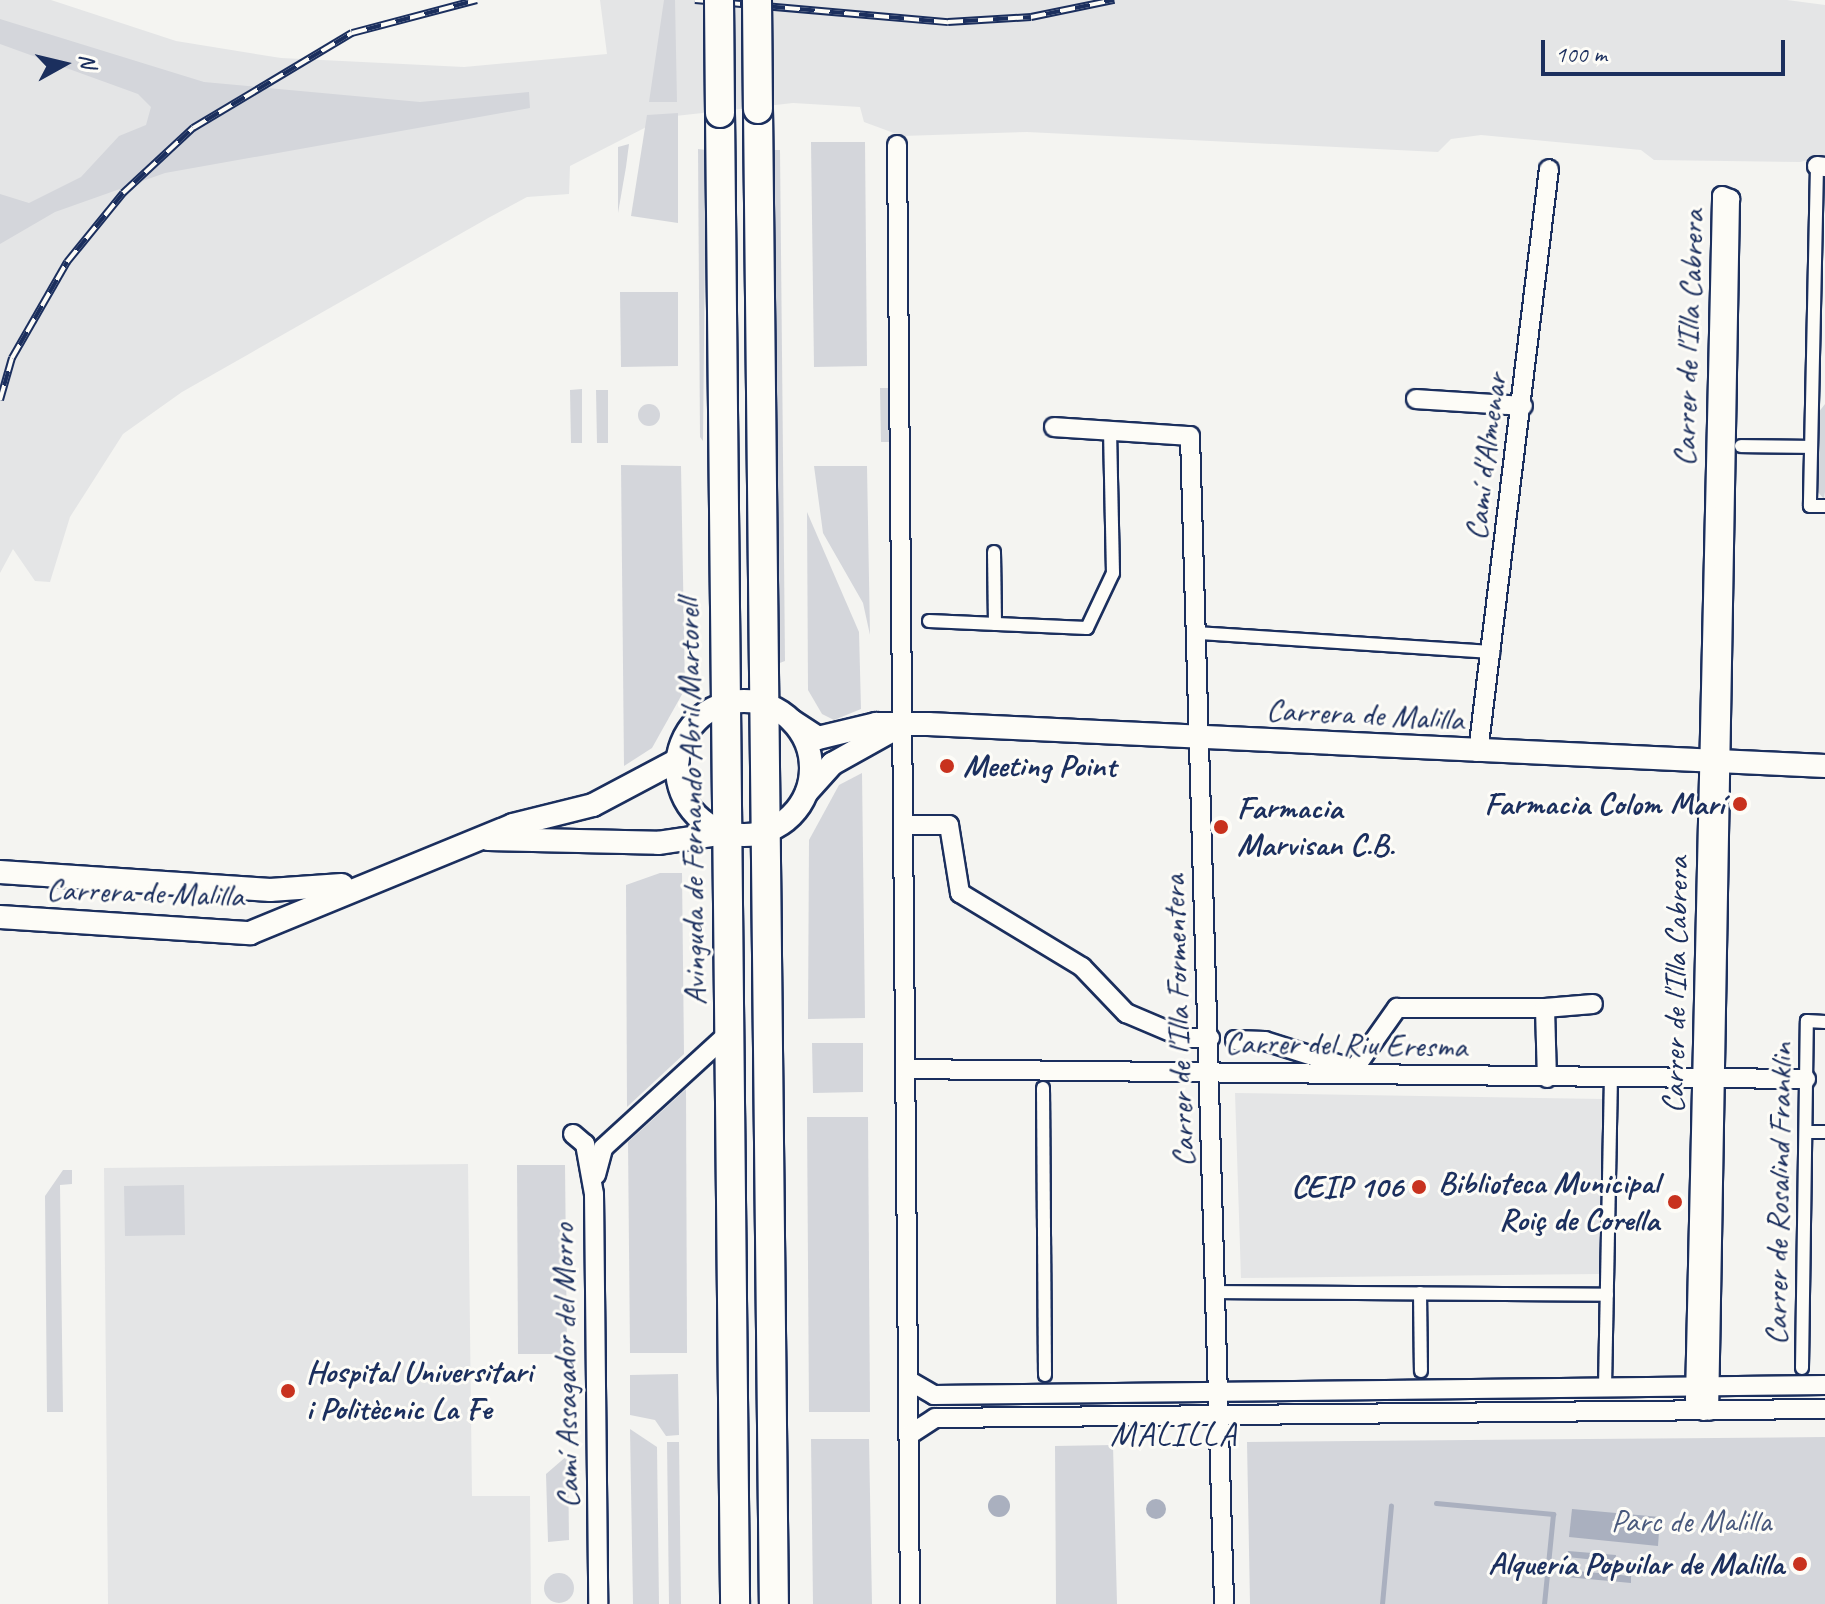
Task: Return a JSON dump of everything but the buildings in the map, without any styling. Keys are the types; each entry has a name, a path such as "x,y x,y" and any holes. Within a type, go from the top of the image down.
{"main road":[{"name":"Avinguda de Fernando Abril Martorell","path":"719,0 723,705 735,1604"},
{"path":"757,0 774,1604"}],"street":[{"path":"897,145 910,1604"},
{"path":"1821,166 1819,399 1811,447 1810,506 1825,506"},
{"name":"Camí d'Almenar","path":"1478,752 1523,406 1549,169"},
{"name":"Carrer de l'Illa Cabrera","path":"1706,1411 1722,196 1730,199 1715,762"},
{"path":"1416,399 1523,406"},
{"path":"929,621 1087,628 1113,573 1110,431 1054,427"},
{"name":"Carrer de l'Illa Formentera","path":"1110,431 1190,436 1202,738 1224,1604"},
{"path":"1741,446 1811,447"},
{"path":"994,552 995,624"},
{"path":"1198,633 1493,652"},
{"path":"726,833 688,805 678,760 696,722 723,705 765,705"},
{"name":"Carrera de Malilla","path":"765,705 818,738 902,724 1825,766"},
{"path":"792,721 809,754 804,798"},
{"path":"766,831 804,798 832,764 902,724"},
{"name":"Carrera de Malilla","path":"1,918 250,933 373,879 482,839 593,805 678,760"},
{"path":"903,825 949,825 960,893 1082,967 1126,1013 1185,1038 1210,1038"},
{"name":"Carrera de Malilla","path":"482,839 658,843 726,833 766,831"},
{"name":"Carrera de Malilla","path":"1,872 270,890 373,879"},
{"name":"Carrer del Riu Eresma","path":"1235,1040 1265,1041 1354,1069 1397,1008 1545,1008 1593,1004"},
{"path":"1545,1008 1547,1078"},
{"name":"Carrer de Rosalind Franklin","path":"1802,1368 1807,1021 1825,1022"},
{"path":"594,1194 603,1148 729,1033"},
{"name":"Carrer del Riu Eresma","path":"905,1069 1806,1079"},
{"path":"1605,1388 1611,1079"},
{"path":"1043,1088 1045,1375"},
{"path":"1806,1132 1825,1132"},
{"name":"Camí Assagador del Morro","path":"573,1134 588,1151 594,1194 598,1604"},
{"path":"1216,1292 1607,1295"},
{"path":"1420,1293 1421,1371"},
{"path":"908,1380 934,1395 1825,1385"},
{"path":"909,1435 935,1418 1825,1409"}],"shaded area":[{"path":"0,0 51,0 176,41 281,58 464,67 607,54 600,0 1787,0 1825,5 1825,156 1800,162 1654,160 1641,150 1481,135 1451,139 1438,152 1027,132 902,136 864,122 860,107 793,103 666,117 570,166 569,194 527,197 182,392 123,434 70,517 50,582 35,581 13,549 0,573"},
{"name":"CEIP 106","path":"1235,1093 1603,1099 1599,1274 1241,1278"},
{"name":"Hospital Universitari i Politècnic La Fe","path":"468,1164 472,1496 530,1496 531,1604 108,1604 104,1168"}],"green space":[{"path":"664,0 675,0 677,102 649,102"},
{"path":"0,19 204,82 420,102 529,92 530,108 165,173 55,212 0,244 0,194 29,203 81,177 119,136 146,125 151,107 138,94 0,44"},
{"path":"678,113 678,223 631,216 647,115"},
{"path":"811,142 865,142 867,366 814,367"},
{"path":"629,144 626,167 618,213 618,147"},
{"path":"698,149 706,150 703,441 700,437"},
{"path":"772,150 780,150 785,661 777,664"},
{"path":"620,292 678,292 678,366 621,367"},
{"path":"880,388 891,388 892,442 881,442"},
{"path":"582,389 582,443 571,443 570,390"},
{"path":"596,390 608,390 608,443 597,443"},
{"path":"649,404 657,407 660,415 657,423 649,426 641,423 638,415 641,407"},
{"path":"1825,404 1824,499 1817,491 1818,413"},
{"path":"621,465 681,466 685,689 652,748 624,766"},
{"path":"814,466 867,466 870,635 863,603 823,533"},
{"path":"807,512 859,632 861,709 834,720 822,714 808,690"},
{"path":"862,773 865,1018 808,1019 809,840 839,785"},
{"path":"660,873 682,873 684,1054 627,1107 626,885"},
{"path":"812,1043 863,1043 863,1092 813,1093"},
{"path":"686,1089 687,1353 630,1353 628,1142"},
{"path":"807,1117 868,1117 870,1412 809,1412"},
{"path":"517,1165 565,1165 567,1354 518,1354"},
{"path":"63,1170 72,1170 72,1184 60,1185 63,1412 47,1412 45,1196"},
{"path":"184,1185 185,1235 125,1236 124,1186"},
{"path":"678,1374 679,1435 666,1436 655,1420 630,1415 630,1375"},
{"path":"630,1429 657,1447 659,1604 633,1604"},
{"name":"Parc de Malilla","path":"1825,1437 1825,1604 1250,1604 1247,1442"},
{"path":"811,1439 869,1439 872,1604 813,1604"},
{"path":"667,1442 679,1442 681,1604 669,1604"},
{"path":"1113,1445 1117,1604 1056,1604 1055,1446"},
{"path":"568,1455 569,1540 548,1542 546,1474"},
{"path":"559,1573 565,1574 573,1582 573,1594 565,1602 559,1603 553,1602 545,1594 544,1588 545,1582 553,1574"}],"water":[{"path":"995,1495 1003,1495 1010,1506 1003,1517 995,1517 988,1510 988,1502"},
{"path":"1152,1499 1160,1499 1166,1509 1160,1519 1152,1519 1146,1513 1146,1505"},
{"path":"1572,1509 1660,1517 1658,1546 1569,1537"},
{"path":"1568,1551 1616,1555 1615,1562 1567,1557"},
{"path":"1566,1570 1631,1576 1631,1583 1566,1577"}],"waterway":[{"path":"1436,1503 1553,1514 1544,1604"},
{"path":"1382,1604 1391,1505"}],"railway":[{"path":"0,400 12,358 67,262 123,193 193,128 352,33 477,0"},
{"path":"695,0 948,22 1031,17 1114,0"}],"place":[{"name":"Meeting Point","path":"947,766"},
{"name":"Farmacia Colom Marí","path":"1740,804"},
{"name":"Farmacia Marvisan C.B.","path":"1221,827"},
{"name":"CEIP 106","path":"1419,1187"},
{"name":"Biblioteca Municipal Roiç de Corella","path":"1675,1202"},
{"name":"Hospital Universitari i Politècnic La Fe","path":"288,1391"},
{"name":"Alquería Popuilar de Malilla","path":"1800,1564"}],"district":[{"name":"MALILLA","path":"1174,1434"}]}
